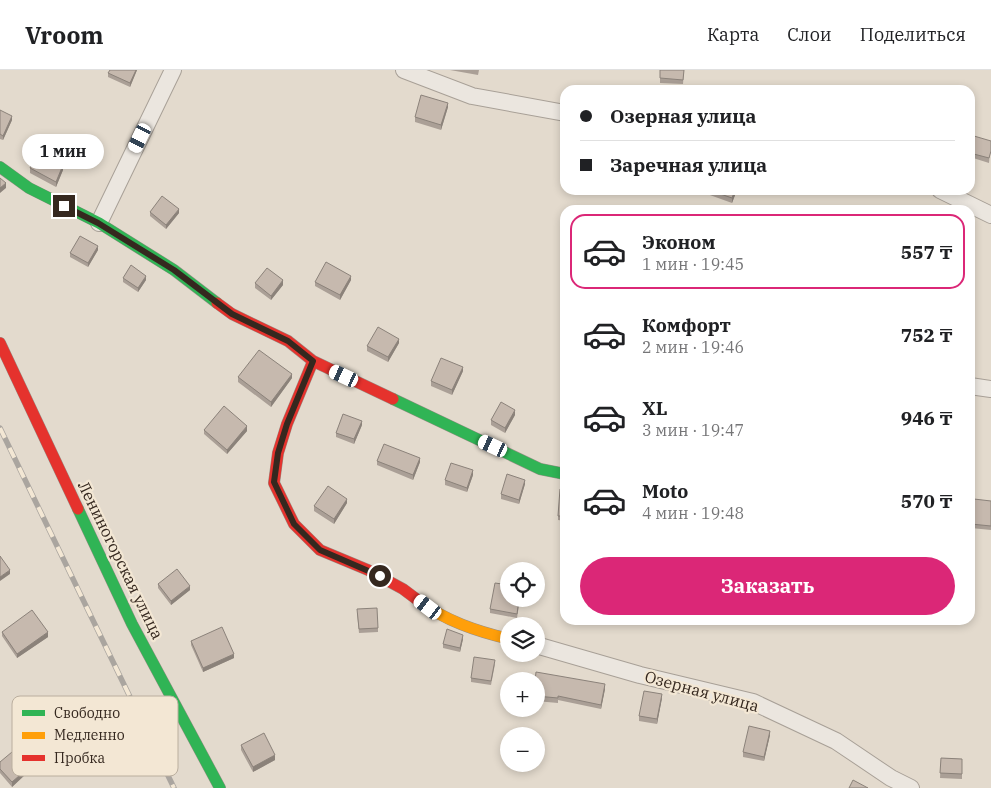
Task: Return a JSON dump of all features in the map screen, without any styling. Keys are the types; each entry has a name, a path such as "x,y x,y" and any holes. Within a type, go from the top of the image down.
{"street":[{"path":"98,223 173,70"},
{"path":"404,70 472,96 560,112"},
{"path":"0,167 29,188 98,223 174,270 232,314 288,341 313,361 540,469 560,473"},
{"path":"950,195 971,205"},
{"path":"975,207 991,215"},
{"name":"Лениногорская улица","path":"0,343 132,624 171,696"},
{"path":"313,361 287,424 278,453 274,482 294,524 320,550 368,570 404,589 440,616 484,633 500,637"},
{"path":"975,386 991,388"},
{"name":"Озерная улица","path":"545,648 640,675 753,702 836,741 891,778 912,788"},
{"name":"Лениногорская улица","path":"178,710 220,788"}],"building":[{"path":"110,70 136,70 130,83 108,73"},
{"path":"660,70 684,70 683,80 660,78"},
{"path":"421,95 448,103 441,125 415,117"},
{"path":"0,110 12,116 3,136 0,134"},
{"path":"975,136 991,141 989,158 975,154"},
{"path":"37,154 63,165 56,182 30,168"},
{"path":"0,178 6,183 0,188"},
{"path":"162,196 179,209 166,225 150,212"},
{"path":"80,236 98,246 88,263 70,253"},
{"path":"326,262 351,276 340,295 315,282"},
{"path":"131,265 146,276 138,288 123,278"},
{"path":"267,268 283,280 271,296 255,283"},
{"path":"378,327 399,339 388,357 367,346"},
{"path":"259,350 292,374 271,402 238,377"},
{"path":"441,358 463,367 452,390 431,381"},
{"path":"501,402 515,410 505,428 491,420"},
{"path":"224,406 247,426 227,450 204,430"},
{"path":"343,414 362,421 354,439 336,433"},
{"path":"384,444 420,458 413,475 377,461"},
{"path":"451,463 473,470 467,488 445,480"},
{"path":"507,474 525,480 519,500 501,494"},
{"path":"328,486 347,499 334,519 314,506"},
{"path":"560,489 560,516 558,516"},
{"path":"975,499 991,501 991,526 975,524"},
{"path":"0,556 10,570 0,577"},
{"path":"177,569 190,586 171,601 158,584"},
{"path":"495,583 500,584 500,607 518,607 517,614 490,609"},
{"path":"377,608 378,628 359,629 357,609"},
{"path":"32,610 48,632 17,654 2,632"},
{"path":"222,627 234,654 203,668 191,641"},
{"path":"447,629 463,635 460,648 443,644"},
{"path":"474,657 495,660 491,681 471,678"},
{"path":"545,674 605,684 601,705 558,696 558,698 545,697"},
{"path":"644,691 662,694 657,719 639,716"},
{"path":"749,726 770,731 764,757 743,752"},
{"path":"264,733 275,755 253,767 241,745"},
{"path":"12,752 12,776 19,776 12,782 0,769 0,762"},
{"path":"941,758 962,759 962,774 940,773"},
{"path":"853,780 868,788 849,788"}],"railway":[{"path":"0,428 130,696"},
{"path":"168,776 174,788"}],"traffic: fast":[{"path":"0,167 29,188 99,223 174,270 217,303"},
{"path":"393,399 540,469 560,473"},
{"path":"78,509 132,624 171,696"},
{"path":"178,710 220,788"}],"traffic: slow":[{"path":"419,601 440,614 462,624 500,636"}],"traffic: jam":[{"path":"217,303 232,314 288,341 313,361 393,399"},
{"path":"0,343 78,509"},
{"path":"313,361 287,424 278,453 274,483 294,524 320,550 368,570 403,589 419,601"}],"route":[{"path":"64,206 98,223 174,270 232,314 288,341 313,361 287,424 278,453 274,482 283,505 294,524 320,550 380,576"}]}
